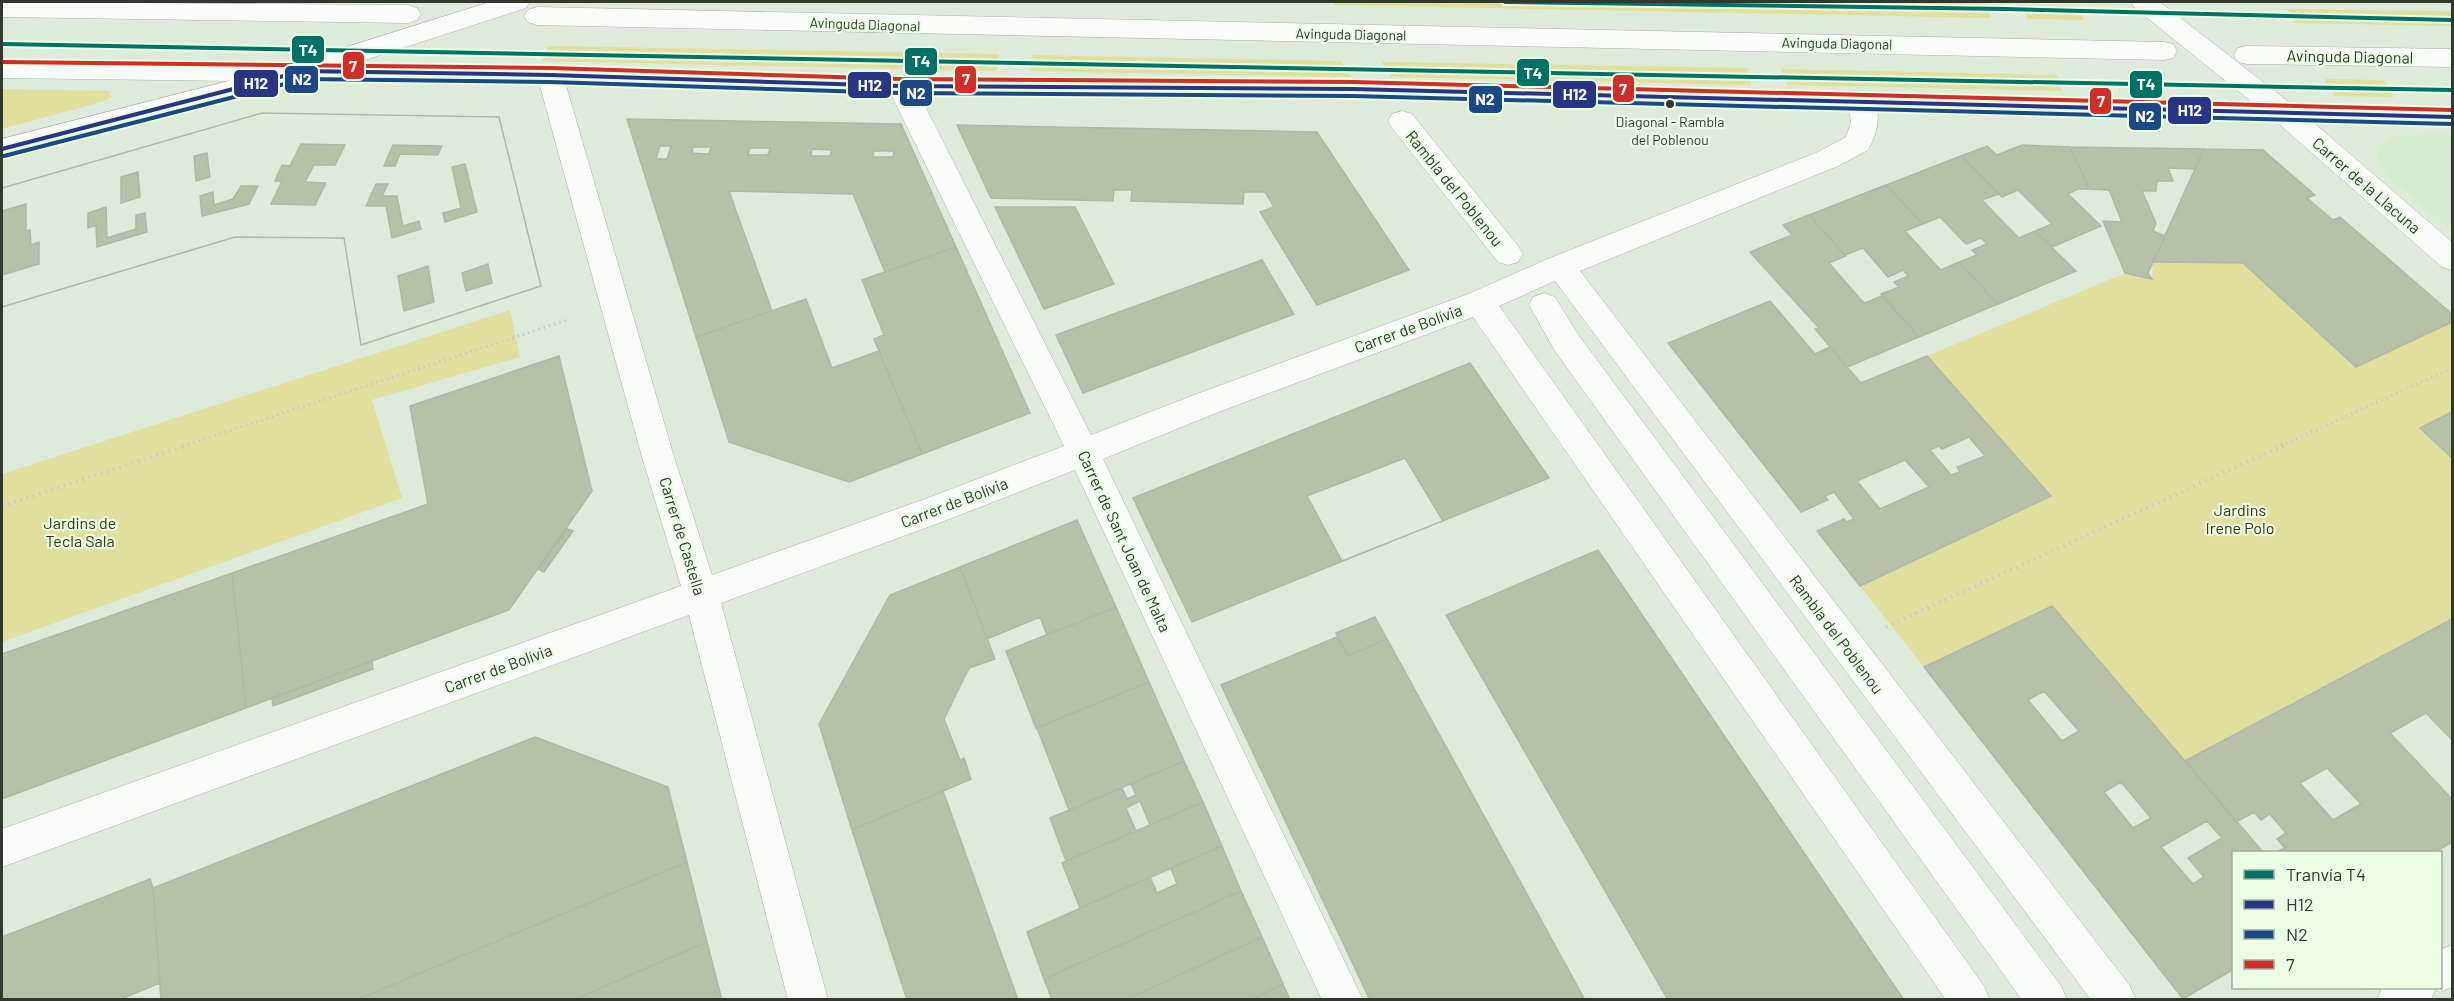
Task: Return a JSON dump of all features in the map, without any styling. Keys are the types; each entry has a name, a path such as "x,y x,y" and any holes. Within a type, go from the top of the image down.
{"street":[{"name":"Carrer de la Llacuna","path":"2144,2 2282,111 2452,259"},
{"path":"2,8 408,14"},
{"name":"Avinguda Diagonal","path":"303,71 527,9 2164,51"},
{"name":"Avinguda Diagonal","path":"2247,55 2452,58"},
{"path":"2,69 550,75 901,86 1353,89 2452,117"},
{"path":"2,149 303,71"},
{"name":"Carrer de Castella","path":"550,75 658,457 701,594 747,776 808,999"},
{"name":"Carrer de Sant Joan de Malta","path":"901,86 1084,453 1343,999"},
{"name":"Carrer de Bolívia","path":"2,848 935,510 1205,404 1479,302 1560,266 1828,159 1857,142 1865,122 1862,103"},
{"name":"Rambla del Poblenou","path":"1402,122 1508,254"},
{"name":"Rambla del Poblenou","path":"1560,266 2116,999"},
{"path":"1479,302 1970,999"},
{"path":"1544,305 1566,342 2047,999"},
{"path":"2397,999 2413,989"}],"path":[{"path":"2,506 567,320"},
{"path":"1877,631 2452,368"}],"shaded area":[{"path":"2452,134 2452,230 2388,177 2377,158 2380,144 2392,136"}],"green space":[{"path":"1333,2 1985,3 1991,18 1335,5"},
{"path":"2021,5 2077,6 2084,20 2028,19"},
{"path":"2288,9 2450,11 2452,26 2295,23"},
{"path":"548,46 999,54 997,71 542,61"},
{"path":"1033,55 1341,61 1352,77 1030,71"},
{"path":"1382,62 1748,68 1751,85 1391,77"},
{"path":"1781,69 2057,75 2062,91 1787,85"},
{"path":"2325,79 2384,80 2394,97 2334,96"},
{"path":"2,89 109,91 112,97 105,101 2,129"},
{"name":"Jardins Irene Polo","path":"2153,262 2243,263 2356,367 2452,322 2452,412 2421,428 2452,458 2452,618 2185,761 2052,606 1924,667 1860,586 2051,496 1927,356 2125,273 2152,279"},
{"name":"Jardins de Tecla Sala","path":"510,310 520,357 372,400 402,498 2,642 2,474"}],"building":[{"path":"262,113 499,117 541,286 361,345 344,238 235,237 2,307 2,275 39,264 39,242 31,245 30,230 26,231 26,204 2,211 2,188","holes":["301,144 345,145 335,165 314,165 305,182 326,183 315,205 271,204 282,181 275,181 282,165 290,166","393,145 442,146 438,155 400,154 395,166 384,166","207,153 210,177 196,181 194,156","465,164 477,212 445,222 443,213 461,208 452,167","138,172 140,197 121,203 121,177","376,184 388,184 382,196 397,196 403,226 419,221 421,229 392,238 386,206 366,206","241,186 258,186 249,204 202,216 200,196 213,192 214,205 233,199","106,207 107,238 136,229 136,215 145,213 147,232 97,247 96,225 88,228 88,213","488,264 492,283 466,291 462,273","428,266 434,302 404,311 398,276"]},
{"path":"262,113 499,117 541,286 361,345 344,238 235,237 2,307 2,188"},
{"path":"627,119 901,124 956,247 885,272 853,194 729,191 772,311 696,337","holes":["660,146 671,146 667,159 656,159","693,147 711,147 709,154 692,153","750,148 770,148 768,155 748,155","812,149 832,150 830,156 811,156","874,151 894,151 893,157 873,157"]},
{"path":"957,125 1317,132 1409,270 1317,305 1260,212 1274,207 1265,192 1244,192 1243,204 1131,201 1132,190 1114,190 1113,201 991,198"},
{"path":"2022,145 2070,147 2089,189 2078,189 2068,194 2101,226 2052,247 2035,231 2052,224 2018,190 2002,197 1961,156 1987,146 1997,155"},
{"path":"2070,147 2204,149 2195,169 2168,168 2173,181 2157,181 2156,191 2142,191 2156,223 2153,231 2165,236 2148,273 2152,279 2125,273 2103,221 2122,222 2109,190 2089,189"},
{"path":"2204,149 2263,150 2315,195 2307,198 2333,220 2340,217 2452,314 2452,322 2356,367 2243,263 2153,262"},
{"path":"1961,156 1999,194 1982,200 2019,238 2035,231 2076,271 1998,304 1959,262 1977,255 1972,250 1987,244 1981,238 1966,244 1940,217 1923,224 1886,185"},
{"path":"1886,185 1923,224 1905,231 1936,265 1941,270 1959,262 1998,304 1919,337 1881,294 1899,287 1894,282 1908,276 1903,270 1888,277 1863,248 1845,255 1809,215"},
{"path":"995,207 1075,207 1114,284 1044,309"},
{"path":"1809,215 1846,256 1829,263 1861,300 1865,303 1882,296 1919,337 1847,367 1815,329 1819,328 1750,252 1792,235 1783,225"},
{"path":"956,247 1030,413 922,454 874,339 884,335 862,280"},
{"path":"1262,260 1294,314 1083,393 1056,335"},
{"path":"806,299 832,368 879,351 922,454 849,482 729,442 696,337"},
{"path":"1770,301 1815,354 1830,347 1861,383 1927,356 2051,496 1860,586 1817,531 1844,519 1846,522 1854,519 1834,492 1825,496 1828,500 1801,512 1668,343","holes":["1969,437 1985,456 1957,467 1960,472 1951,475 1930,450 1939,446 1942,449","1905,460 1929,487 1880,509 1857,481"]},
{"path":"559,356 592,491 509,610 246,708 232,573 428,504 410,406"},
{"path":"1470,363 1549,478 1192,622 1133,498"},
{"path":"2452,412 2452,458 2420,428"},
{"path":"1405,458 1443,521 1342,561 1307,496"},
{"path":"1077,520 1116,607 1047,635 1040,617 987,639 960,567"},
{"path":"567,529 573,531 544,572 538,569"},
{"path":"1598,550 1904,1000 1668,1000 1446,615"},
{"path":"960,567 995,659 969,668 944,719 960,760 964,758 971,779 852,830 819,724 890,595"},
{"path":"232,573 246,708 2,799 2,654"},
{"path":"2052,606 2262,851 2232,851 2232,970 2183,999 1924,667","holes":["2044,691 2079,731 2062,741 2028,700","2121,782 2151,818 2133,828 2104,792","2207,821 2222,838 2188,858 2204,877 2193,884 2161,847"]},
{"path":"1116,607 1149,682 1036,728 1006,651"},
{"path":"1375,617 1387,639 1348,656 1336,633"},
{"path":"2452,619 2452,740 2426,713 2390,733 2452,799 2452,842 2437,851 2278,851 2285,848 2277,839 2286,833 2270,814 2261,820 2254,812 2236,822 2185,761","holes":["2327,768 2361,804 2333,820 2300,783"]},
{"path":"1337,637 1348,656 1387,639 1585,1000 1370,1000 1221,685"},
{"path":"372,661 373,669 273,706 272,698"},
{"path":"1149,682 1184,761 1069,810 1037,728"},
{"path":"535,737 668,787 687,862 356,1000 161,1000 153,888"},
{"path":"1184,761 1203,802 1150,825 1140,801 1126,808 1136,831 1066,861 1050,818 1122,788 1127,799 1136,795 1131,784"},
{"path":"943,791 1018,1000 907,1000 852,830"},
{"path":"1203,802 1222,846 1080,908 1062,863"},
{"path":"1222,846 1241,891 1044,979 1027,932 1150,877 1157,893 1177,884 1171,868"},
{"path":"687,862 707,942 573,1000 356,1000"},
{"path":"150,879 153,888 160,983 119,1000 2,1000 2,937"},
{"path":"1241,891 1262,937 1125,1000 1052,1000 1044,979"},
{"path":"1262,937 1283,984 1250,1000 1125,1000"},
{"path":"707,942 722,1000 573,1000 653,965"},
{"path":"1283,984 1290,1000 1250,1000"}],"tram line":[{"name":"T4","path":"1505,2 2006,9 2452,20"},
{"name":"T4","path":"2,44 2452,90"}],"transit line":[{"name":"7","path":"2,62 550,68 901,79 1353,82 2452,110"},
{"name":"H12","path":"2,149 303,71 550,75 901,86 1353,89 2452,117"},
{"name":"N2","path":"4,156 304,79 550,82 901,93 1353,96 2452,124"}],"place":[{"name":"Diagonal - Rambla del Poblenou","path":"1670,104"}]}
